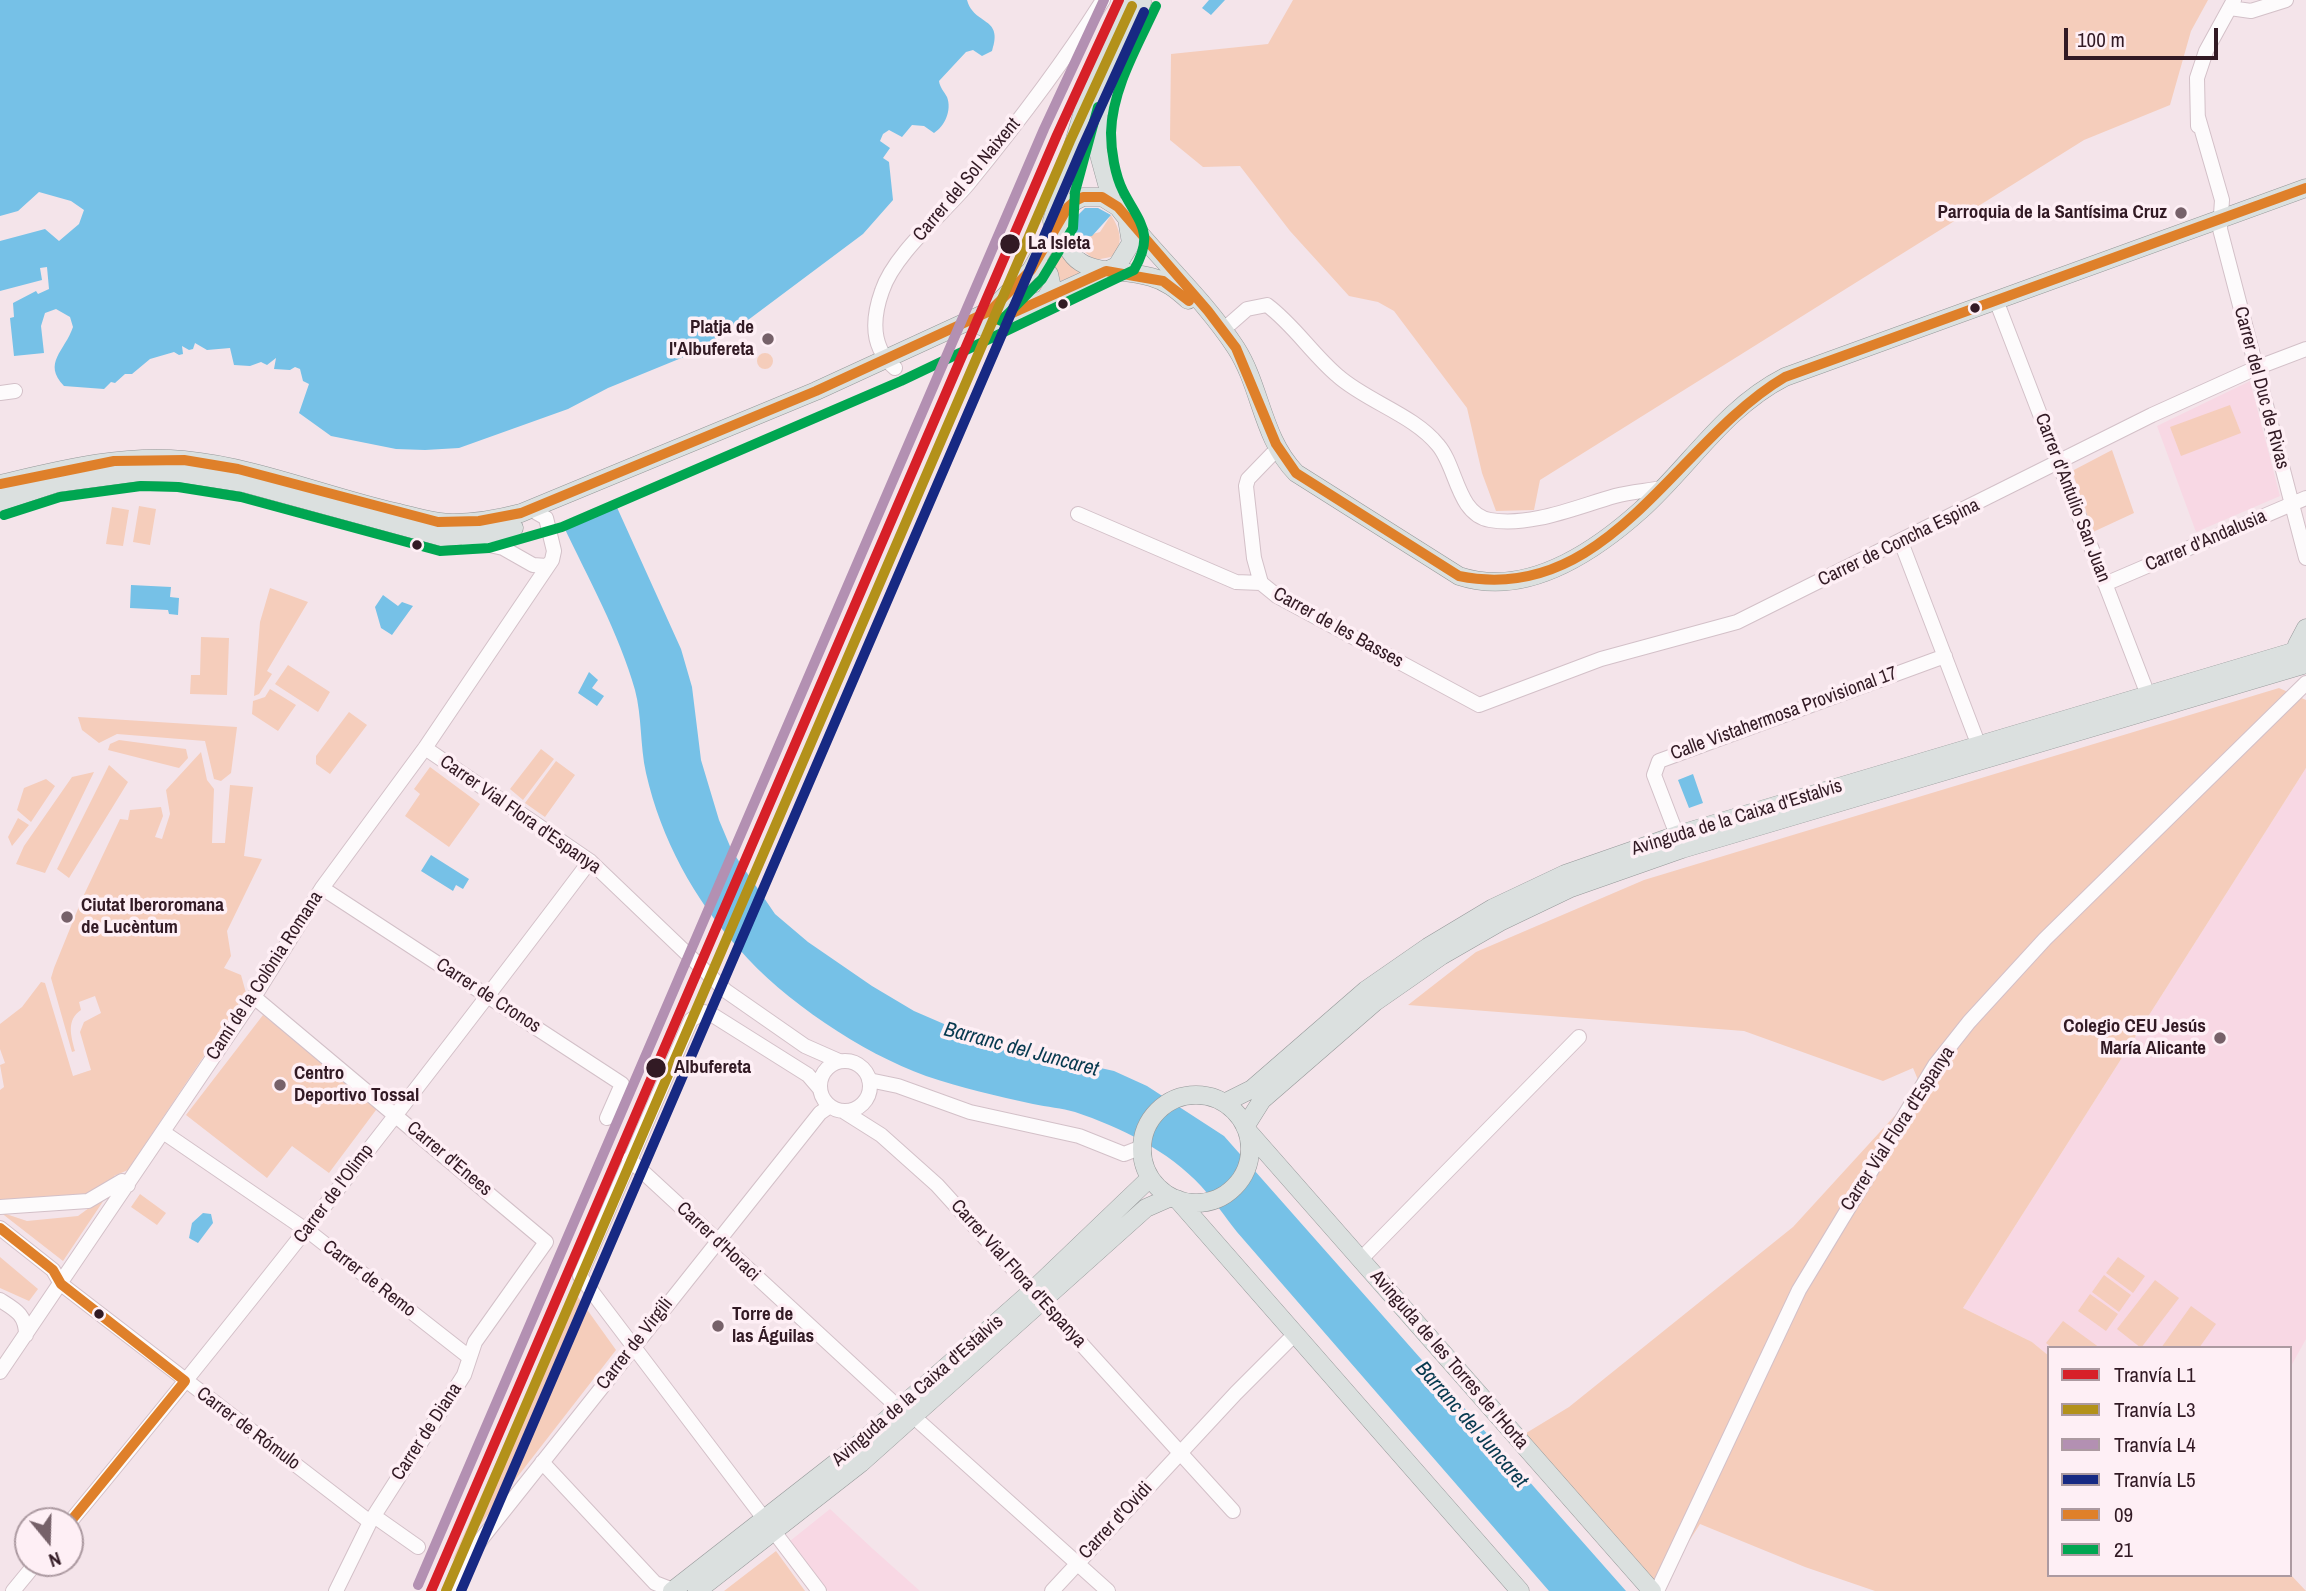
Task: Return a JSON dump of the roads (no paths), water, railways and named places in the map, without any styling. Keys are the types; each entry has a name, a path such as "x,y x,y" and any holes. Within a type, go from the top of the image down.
{"main road":[{"path":"1046,245 1092,85 1131,0"},
{"path":"1112,202 1098,151 1098,115 1143,0"},
{"path":"1061,190 1061,220 1065,246 1072,257 1094,270 1140,275 1163,281 1206,312 1223,330 1246,366 1277,450 1306,482 1437,563 1477,582 1527,580 1560,566 1618,528 1662,488 1725,419 1774,383 2306,188"},
{"path":"0,502 57,483 140,472 179,473 244,483 418,531 455,538 487,534 890,364 958,332 990,311 1031,270 1068,207 1083,197 1102,197 1112,202 1197,296 1206,312"},
{"path":"958,332 981,328 1123,262 1128,252 1131,233 1125,216"},
{"path":"1031,270 1042,268 1049,274 1052,288 1047,296"},
{"path":"1078,285 1140,275"},
{"path":"0,484 65,469 127,460 183,460 242,470 364,505 450,524 491,521 546,511"},
{"path":"2303,660 2299,639 2306,628"},
{"name":"Avinguda de la Caixa d'Estalvis","path":"1224,1103 1252,1089 1366,990 1428,947 1493,908 1565,874 1677,835 2148,695 2303,660"},
{"name":"Avinguda de la Caixa d'Estalvis","path":"1246,1128 1262,1100 1375,1002 1441,956 1500,922 1571,888 1626,866 2303,660"},
{"path":"1174,1198 1205,1202 1233,1188 1245,1171 1250,1153 1246,1128 1237,1113 1224,1103 1199,1095 1182,1097 1170,1101 1152,1117 1142,1147 1150,1178 1174,1198 1520,1591"},
{"name":"Avinguda de les Torres de l'Horta","path":"1246,1128 1652,1591"},
{"name":"Avinguda de la Caixa d'Estalvis","path":"697,1591 907,1413 1037,1295 1150,1178"},
{"name":"Avinguda de la Caixa d'Estalvis","path":"1037,1295 1146,1208 1174,1198"},
{"name":"Avinguda de la Caixa d'Estalvis","path":"672,1591 770,1527"}],"street":[{"name":"Carrer del Sol Naixent","path":"890,364 874,328 882,288 898,263 967,184 1059,65 1104,0"},
{"path":"2232,4 2251,11 2286,0"},
{"name":"Carrer del Duc de Rivas","path":"2232,4 2206,51 2197,78 2197,117 2222,200 2220,229 2306,558"},
{"name":"Carrer d'Antulio San Juan","path":"1996,300 2148,695"},
{"path":"1223,330 1247,309 1267,304 1281,315 1339,377 1439,445 1469,508 1478,517 1531,519 1617,495 1662,488"},
{"name":"Carrer de Concha Espina","path":"1479,705 1601,659 1737,622 2060,464 2152,415 2256,368 2306,349"},
{"path":"0,393 15,391"},
{"path":"1261,583 1254,558 1246,486 1248,479 1277,450"},
{"name":"Carrer d'Andalusia","path":"2105,584 2306,498"},
{"path":"455,538 503,548 540,566 554,551 546,511"},
{"name":"Carrer de les Basses","path":"1078,514 1236,582 1261,583 1277,596 1479,705"},
{"path":"1901,542 1979,746"},
{"name":"Camí de la Colònia Romana","path":"0,1372 254,997 322,888 425,748 535,582 540,566"},
{"name":"Calle Vistahermosa Provisional 17","path":"1677,835 1654,775 1659,761 1945,656"},
{"name":"Carrer Vial Flora d'Espanya","path":"1657,1591 1798,1290 1935,1065 1969,1022 2037,948 2306,683"},
{"name":"Carrer Vial Flora d'Espanya","path":"425,748 590,861 726,991 805,1046 839,1061"},
{"name":"Carrer de l'Olimp","path":"82,1507 307,1231 395,1113 490,997 590,861"},
{"name":"Carrer de Cronos","path":"322,888 622,1083 607,1118"},
{"name":"Carrer d'Enees","path":"254,997 546,1242"},
{"path":"819,1591 580,1276 691,1020 704,1012 712,1014 808,1075 836,1109 859,1107 866,1101 869,1080 859,1065 839,1061 822,1074 820,1089"},
{"path":"1361,1259 1579,1037"},
{"name":"Carrer Vial Flora d'Espanya","path":"805,1046 822,1074"},
{"path":"869,1080 898,1086 970,1112 1079,1136 1124,1154 1142,1147"},
{"name":"Carrer Vial Flora d'Espanya","path":"836,1109 881,1135 937,1185 1233,1511"},
{"name":"Carrer de Virgili","path":"453,1591 469,1557 633,1346 820,1112 836,1109"},
{"name":"Carrer de Remo","path":"163,1132 307,1231 469,1357"},
{"name":"Carrer d'Horaci","path":"629,1159 907,1413 1108,1591"},
{"path":"0,1207 88,1201 122,1181 128,1185"},
{"path":"0,1228 53,1270 61,1283"},
{"path":"0,1240 52,1282 61,1283"},
{"name":"Carrer de Diana","path":"336,1591 372,1519 464,1375 469,1357 492,1315 546,1242"},
{"name":"Carrer de Rómulo","path":"61,1283 185,1381 372,1519 418,1547"},
{"path":"0,1300 19,1311 26,1323 26,1335"},
{"path":"1180,1452 1295,1334"},
{"name":"Carrer d'Ovidi","path":"1052,1591 1180,1452"},
{"path":"542,1462 655,1583 672,1591"},
{"path":"13,1591 24,1577"}],"water":[{"path":"0,0 967,0 976,14 991,26 995,40 992,51 982,56 973,50 966,52 939,81 949,107 938,130 934,133 924,126 912,125 902,137 889,130 883,134 880,141 890,148 883,158 889,162 893,200 863,234 732,332 696,352 608,388 568,409 459,448 396,449 331,436 299,413 309,384 303,381 300,369 274,369 276,358 267,365 261,362 250,366 234,365 230,348 207,350 195,343 193,349 189,350 182,346 183,354 174,352 150,359 132,374 125,374 104,389 64,386 58,378 55,364 73,327 70,317 56,309 45,313 41,326 44,353 14,356 10,318 14,317 13,303 36,291 38,294 49,289 47,267 40,268 42,280 0,291 0,241 45,229 59,241 79,224 84,210 71,201 39,192 18,211 0,216"},
{"path":"1209,0 1225,0 1211,15 1202,8"},
{"path":"1085,208 1098,208 1111,215 1092,236 1074,239 1073,220"},
{"name":"Barranc del Juncaret","path":"615,503 681,649 692,687 701,760 719,820 732,851 775,914 808,942 914,1011 988,1043 1114,1071 1147,1086 1224,1136 1626,1591 1549,1591 1237,1232 1206,1191 1159,1151 1092,1118 952,1084 926,1076 876,1054 801,1006 739,949 694,889 670,845 646,773 635,690 621,648 563,525"},
{"path":"131,585 171,587 170,597 179,598 178,615 169,614 168,610 130,608"},
{"path":"383,595 398,606 402,602 413,606 392,635 381,628 375,607"},
{"path":"589,672 598,680 592,688 604,696 597,706 578,693"},
{"path":"1693,774 1703,803 1689,808 1678,780"},
{"path":"431,855 469,879 463,889 456,885 453,891 421,871"},
{"path":"203,1213 211,1214 213,1223 198,1243 189,1238 192,1223"}],"tram line":[{"name":"L4","path":"418,1585 1044,129 1104,0"},
{"name":"L1","path":"431,1591 1057,135 1119,0"},
{"name":"L3","path":"446,1591 1070,141 1132,6"},
{"name":"L5","path":"461,1591 1083,146 1144,12"}],"place":[{"name":"Parroquia de la Santísima Cruz","path":"2181,213"},
{"name":"La Isleta","path":"1010,244"},
{"name":"Platja de l'Albufereta","path":"768,339"},
{"name":"Ciutat Iberoromana de Lucèntum","path":"67,917"},
{"name":"Colegio CEU Jesús María Alicante","path":"2220,1038"},
{"name":"Albufereta","path":"656,1068"},
{"name":"Centro Deportivo Tossal","path":"280,1085"},
{"name":"Torre de las Águilas","path":"718,1326"}]}
